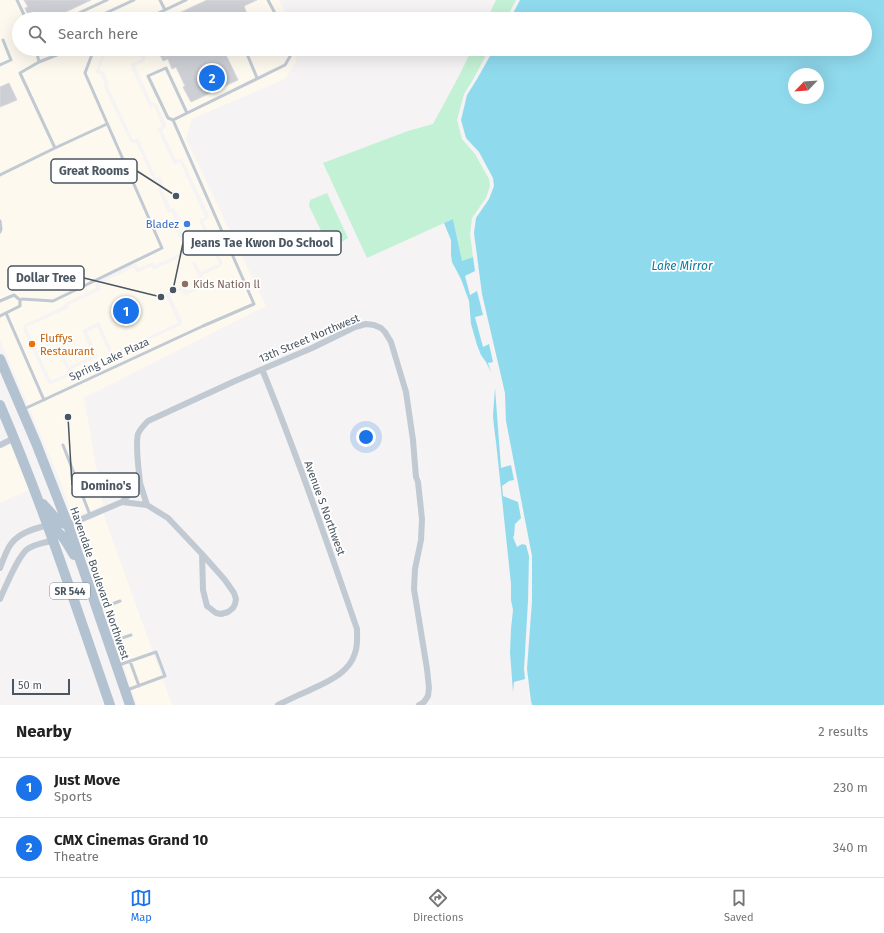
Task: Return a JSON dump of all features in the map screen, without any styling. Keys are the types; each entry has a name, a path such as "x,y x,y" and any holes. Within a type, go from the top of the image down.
{"main road":[{"name":"Havendale Boulevard Northwest","path":"0,359 68,525 130,705"},
{"name":"SR 544","path":"0,405 48,525 110,705"},
{"path":"37,498 52,516 59,522 68,525"},
{"path":"48,525 63,536 86,576"}],"street":[{"name":"13th Street Northwest","path":"147,505 140,483 137,440 142,426 148,421 360,325 366,324 379,327 385,332 391,342 407,400 422,519 421,540 415,569 414,589 429,681 428,696 424,702 419,705"},
{"name":"Avenue S Northwest","path":"262,369 292,446 357,629 358,642 354,656 343,672 333,679 278,705"},
{"path":"0,445 14,438"},
{"path":"68,525 122,502 140,483"},
{"path":"122,502 147,505 168,518 202,554 225,580 234,593 236,599 235,604 228,612 221,614 216,613 207,606 203,590 202,554"},
{"path":"0,568 10,546 20,536 31,530 48,525"},
{"path":"0,599 15,566 28,549 42,543 53,541"}],"lane":[{"path":"17,0 23,12"},
{"path":"81,12 106,0"},
{"path":"108,12 134,0"},
{"path":"160,0 164,10"},
{"path":"160,12 186,0"},
{"path":"268,0 274,12"},
{"path":"0,65 11,60 3,40"},
{"path":"38,56 39,62"},
{"path":"54,56 39,62 20,73 55,148"},
{"path":"0,301 14,295 20,300 53,301 162,248 85,73 91,56"},
{"path":"248,56 257,78"},
{"path":"187,113 166,68 148,76 168,118 173,120 285,65 290,56"},
{"name":"Spring Lake Plaza","path":"22,410 254,304 173,120"},
{"path":"0,175 108,124"},
{"path":"0,221 2,229 0,232"},
{"path":"0,316 20,306 20,300"},
{"path":"6,313 44,400"},
{"path":"63,445 90,515"},
{"path":"97,610 120,600"},
{"path":"108,643 132,634"},
{"path":"116,666 156,652 165,676 125,691"},
{"path":"130,661 139,686"}],"shaded area":[{"path":"0,0 279,0 285,12 12,12 12,56 102,56 96,72 101,75 105,83 104,87 130,141 132,143 136,142 154,181 157,181 160,187 158,190 167,210 172,212 175,219 173,224 186,251 155,265 151,263 139,268 136,264 133,264 97,281 95,283 96,288 67,302 64,306 24,325 23,329 48,383 50,384 70,376 72,372 71,369 97,357 87,332 97,327 111,356 113,356 181,325 182,321 170,295 182,290 186,295 197,290 200,287 198,282 202,279 202,275 220,267 222,264 203,222 208,219 209,215 183,161 181,159 176,160 162,130 166,127 166,124 157,105 152,103 135,66 146,59 145,56 297,56 296,62 285,79 192,119 186,139 266,306 84,398 103,505 73,518 59,478 0,340"},
{"path":"104,56 140,56 142,59 130,65 150,108 154,106 162,126 157,128 174,165 180,162 205,217 199,220 219,264 200,272 195,261 192,263 199,277 193,280 196,287 187,291 184,285 165,294 178,323 113,353 99,322 82,330 93,355 69,367 59,346 57,347 68,373 51,381 26,327 69,308 68,305 101,290 99,284 134,267 137,273 151,266 153,270 191,252 177,222 180,221 174,208 171,209 162,190 165,189 160,176 156,178 138,138 133,140 107,85 109,84 104,72 99,70"},
{"path":"10,445 29,490 0,503 0,449"},
{"path":"104,513 172,705 137,705 76,526"}],"green space":[{"path":"496,0 516,0 510,12 490,12"},
{"path":"469,56 485,56 464,94 457,120 462,139 475,154 489,179 490,186 486,198 472,218 470,234 473,257 462,262 453,219 367,258 323,163 408,131 433,124"},
{"path":"327,193 348,238 330,249 309,206 310,200"}],"water":[{"name":"Lake Mirror","path":"520,0 884,0 884,705 532,705 527,669 532,601 532,556 506,421 505,393 482,294 474,233 476,218 489,199 494,186 493,178 479,152 466,138 461,120 467,95 490,56 872,56 872,12 514,12"},
{"path":"453,219 462,261 473,257 475,271 465,276 470,295 477,291 483,315 475,317 483,347 489,344 493,362 488,363 491,372 477,345 471,324 469,301 461,279 452,262 451,240 444,223"},
{"path":"495,388 501,468 511,465 514,480 509,481 502,486 503,496 518,502 521,518 515,524 513,537 517,547 522,544 526,545 529,556 524,669 525,679 514,682 513,692 510,652 513,610 493,416"}],"building":[{"path":"24,0 91,0 66,12 27,12 25,8 28,7"},
{"path":"207,0 257,0 244,6 246,12 181,12"},
{"path":"160,56 226,56 238,80 191,102 183,87 185,86 176,67 172,69 168,59 163,61"},
{"path":"9,83 17,100 0,107 0,87"}],"place":[{"name":"CMX Cinemas Grand 10","path":"212,78"},
{"name":"Great Rooms","path":"176,196"},
{"name":"Bladez","path":"187,224"},
{"name":"Kids Nation ll","path":"185,284"},
{"name":"Jeans Tae Kwon Do School","path":"173,290"},
{"name":"Dollar Tree","path":"161,297"},
{"name":"Just Move","path":"126,311"},
{"name":"Fluffys Restaurant","path":"32,344"},
{"name":"Domino's","path":"68,417"}]}
